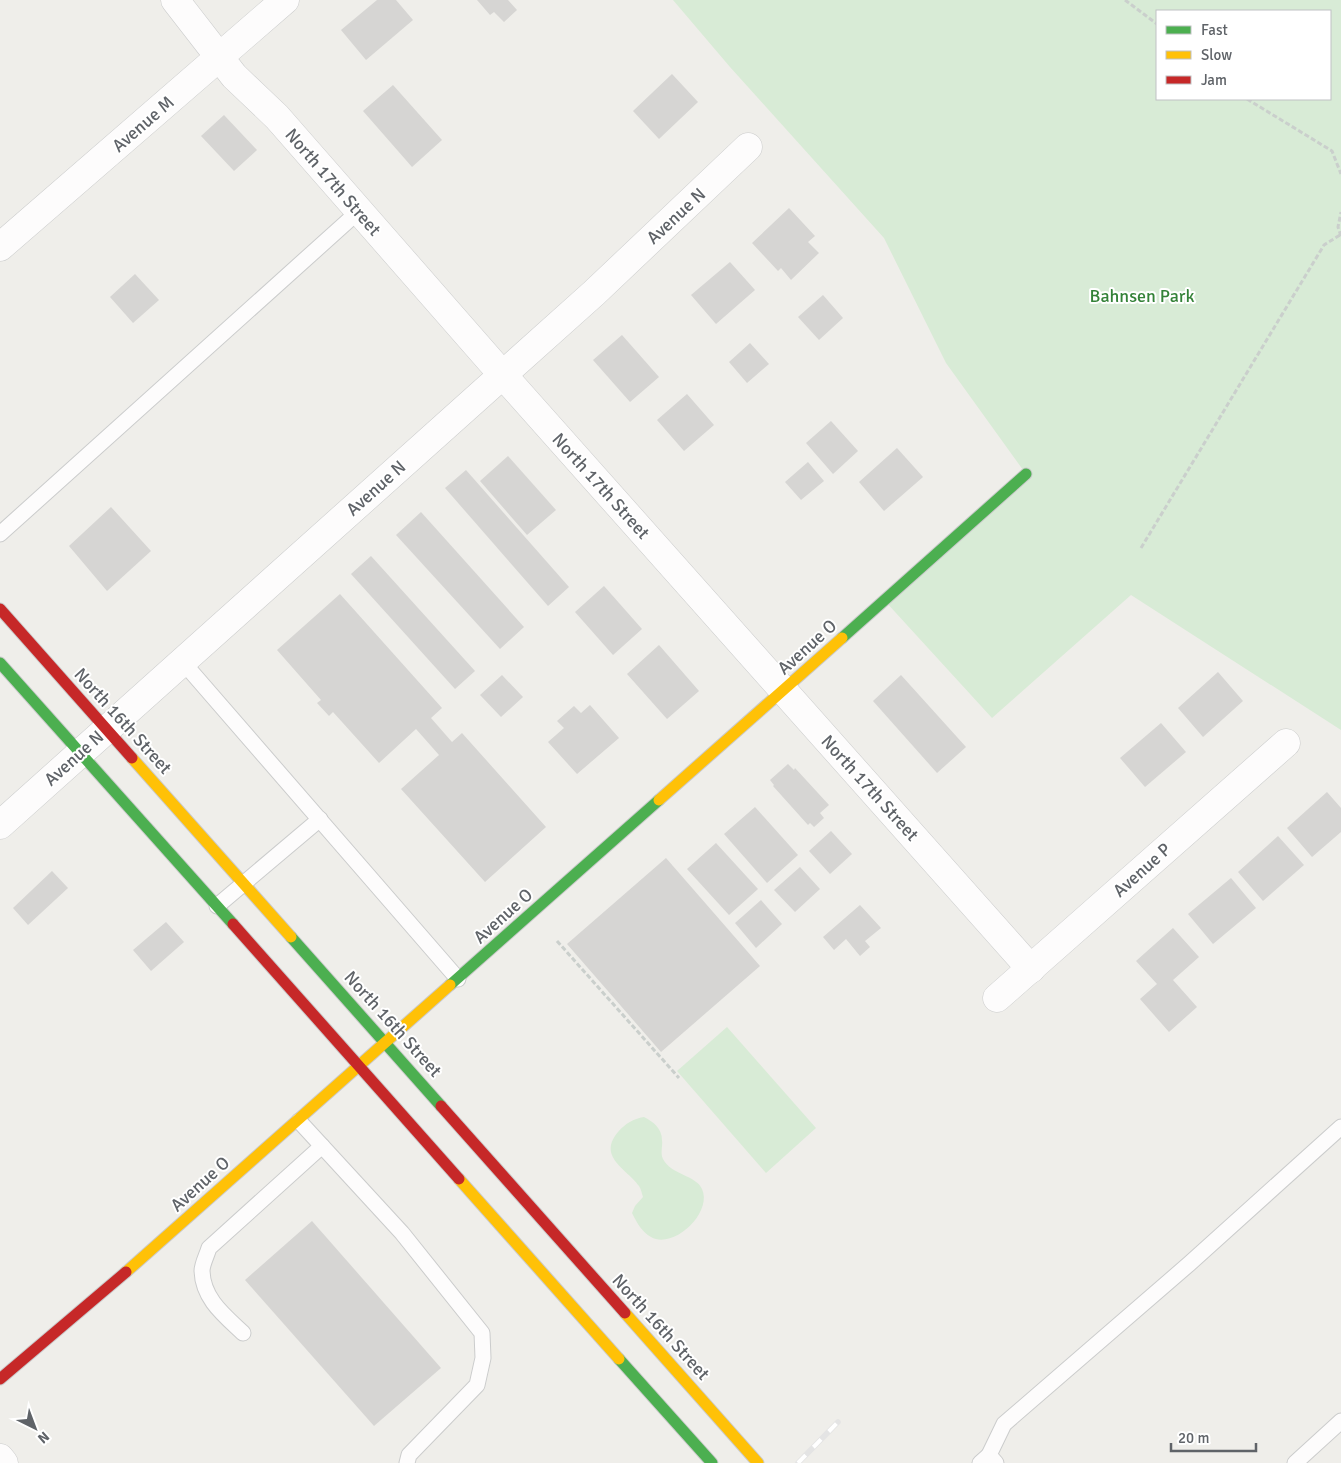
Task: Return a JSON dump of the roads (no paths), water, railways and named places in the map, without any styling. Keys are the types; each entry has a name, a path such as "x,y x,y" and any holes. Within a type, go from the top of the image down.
{"main road":[{"name":"Avenue O","path":"0,1379 158,1246 1026,474"},
{"name":"North 16th Street","path":"0,609 758,1463"},
{"path":"0,662 712,1463"}],"street":[{"name":"North 17th Street","path":"174,0 234,76 277,117 502,374 1031,969"},
{"name":"Avenue M","path":"0,247 286,0"},
{"name":"Avenue N","path":"0,825 594,293 748,147"},
{"name":"Avenue P","path":"997,998 1286,743"},
{"path":"0,1458 4,1463"}],"lane":[{"path":"0,534 359,211"},
{"path":"182,661 458,979"},
{"path":"217,906 243,882 320,819"},
{"path":"298,1121 402,1232 482,1333 483,1358 477,1385 409,1455 407,1463"},
{"path":"988,1460 1004,1424 1189,1264 1341,1127"},
{"path":"243,1333 218,1309 206,1293 202,1269 209,1248 322,1146"},
{"path":"1294,1463 1341,1421"}],"railway":[{"path":"798,1463 838,1422"}],"park label":[{"name":"Bahnsen Park","path":"1142,296"}]}
